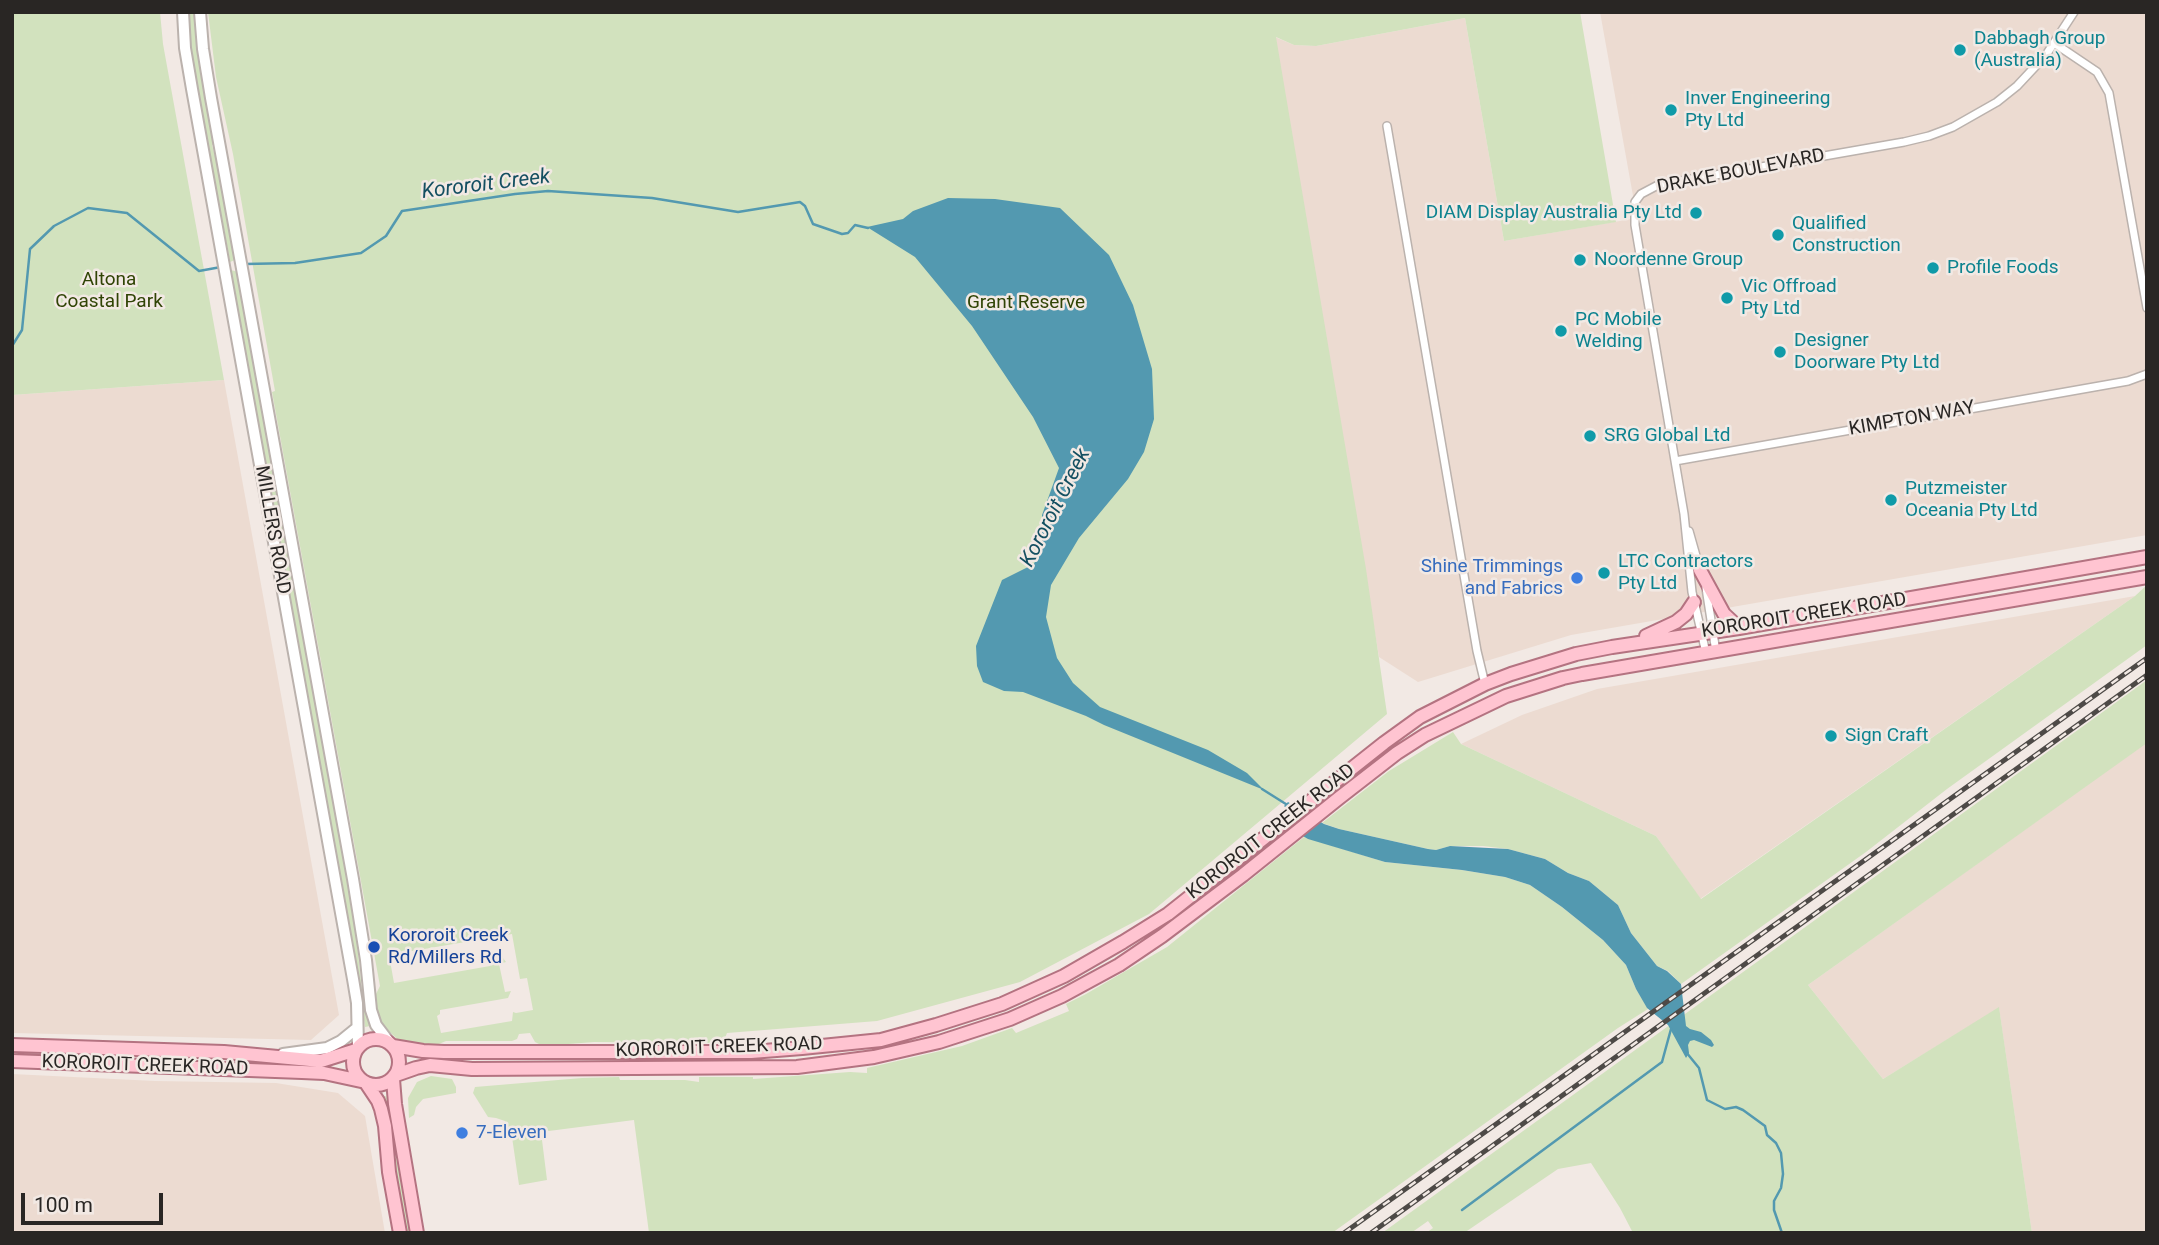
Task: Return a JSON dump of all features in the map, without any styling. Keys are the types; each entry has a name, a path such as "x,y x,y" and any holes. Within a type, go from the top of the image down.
{"main road":[{"name":"MILLERS ROAD","path":"183,12 185,47 349,954 357,1003 357,1049"},
{"name":"MILLERS ROAD","path":"200,12 203,49 353,879 371,1010 376,1025 391,1044"},
{"name":"KOROROIT CREEK ROAD","path":"391,1044 423,1051 444,1052 751,1052 881,1040 971,1015 1064,976 1168,914 1420,717 1485,684 1576,654 2147,557"},
{"path":"1700,570 1724,614 1739,628"},
{"name":"KOROROIT CREEK ROAD","path":"394,1077 429,1065 472,1069 797,1067 906,1052 970,1034 1010,1019 1092,981 1163,936 1371,772 1425,735 1506,696 1563,678 2147,577"},
{"path":"1612,648 1667,628 1683,618 1694,602"},
{"path":"269,1056 327,1048 357,1028"},
{"path":"400,1233 383,1117 378,1101 353,1067 357,1049 369,1040 383,1040 391,1044 400,1061 394,1077 395,1104 417,1233"},
{"name":"KOROROIT CREEK ROAD","path":"12,1045 224,1052 321,1061 357,1049"},
{"path":"224,1052 235,1069"},
{"name":"KOROROIT CREEK ROAD","path":"12,1062 324,1073 363,1082"},
{"path":"363,1082 380,1086 394,1077"}],"street":[{"name":"DRAKE BOULEVARD","path":"1711,653 1694,602 1684,514 1636,225 1635,202 1641,194 1658,185 1904,142 1953,127 1986,109 2017,86 2054,43 2074,12"},
{"path":"2054,43 2097,72 2109,93 2143,260 2147,308"},
{"path":"1387,126 1474,637 1485,684"},
{"name":"KIMPTON WAY","path":"1675,461 2128,382 2147,374"},
{"name":"DRAKE BOULEVARD","path":"1684,514 1706,589 1706,632 1711,653"}],"shaded area":[{"path":"1600,12 2147,12 2147,535 1571,635 1418,682 1379,657 1275,37 1294,45 1316,46 1465,18 1504,241 1637,218"},
{"path":"224,380 339,1015 311,1040 12,1033 12,395"},
{"path":"2135,596 1700,899 1656,836 1461,744 1522,715 1597,689"},
{"path":"2147,742 2147,1233 2032,1233 1999,1008 1883,1079 1808,985"},
{"path":"12,1074 155,1081 276,1083 338,1093 365,1116 385,1233 12,1233"}],"green space":[{"name":"Altona Coastal Park","path":"12,12 160,12 163,44 224,380 12,395"},
{"path":"189,12 195,12 199,56 215,144 212,145 235,260 230,262 190,48"},
{"name":"Grant Reserve","path":"208,12 1580,12 1616,222 1504,241 1465,18 1316,46 1294,45 1276,37 1366,569 1387,714 1149,914 1020,982 877,1021 727,1033 723,1043 594,1042 543,1046 535,1042 530,1033 519,1034 517,1039 512,1041 446,1041 425,1046 399,1041 383,1025 376,1011 375,996 380,986 272,392 275,391 233,154 216,77","holes":["512,934 520,979 527,978 533,1010 513,1012 512,1021 441,1033 437,1016 440,1010 508,998 511,991 505,992 499,964 506,962 499,956 493,958 490,966 394,983 389,955"]},
{"path":"231,270 238,272 354,916 364,1008 370,1026 365,1027 356,960"},
{"path":"2147,585 2147,645 1681,984 1668,971 1657,966 1631,933 1618,905 1589,881 1568,873 1545,859 1508,849 1483,846 1428,849 1322,823 1389,771 1453,732 1461,744 1656,836 1701,899"},
{"path":"2147,680 2147,743 1808,985 1883,1079 1999,1007 2032,1233 1633,1233 1591,1163 1558,1169 1464,1233 1426,1233 1433,1228 1428,1221 1411,1233 1382,1233"},
{"path":"1304,837 1385,862 1462,870 1505,877 1530,885 1603,940 1626,965 1648,1009 1332,1233 649,1233 634,1120 541,1132 547,1180 519,1185 512,1137 505,1121 488,1117 473,1093 475,1087 582,1078 619,1077 620,1080 699,1082 699,1077 753,1079 867,1073 867,1068 962,1046 1012,1028 1016,1033 1069,1011 1066,1004 1167,947"},
{"path":"431,1076 452,1079 456,1093 423,1099 416,1107 414,1115 409,1118 408,1098 417,1082"},
{"path":"386,1096 411,1233 405,1233 381,1097"}],"water":[{"name":"Kororoit Creek","path":"948,198 995,199 1060,208 1109,255 1133,305 1152,369 1154,419 1144,452 1128,479 1079,538 1051,585 1046,617 1057,658 1073,683 1100,707 1208,750 1247,773 1264,790 1086,716 1023,692 1004,691 983,682 977,666 976,646 1002,580 1034,564 1042,541 1042,515 1059,468 1033,417 972,326 915,257 867,227 903,219 913,211"},
{"path":"1288,802 1324,824 1339,829 1436,850 1450,846 1508,849 1545,859 1568,873 1589,881 1618,905 1631,933 1657,966 1681,984 1686,1026 1701,1032 1714,1045 1712,1047 1690,1041 1686,1058 1668,1025 1647,1008 1626,965 1603,940 1530,885 1505,877 1462,870 1385,862 1308,839 1301,835 1294,825 1290,812 1284,806"}],"waterway":[{"name":"Kororoit Creek","path":"245,264 295,263 361,253 386,236 402,211 548,191 652,198 738,212 800,202 805,206 813,224 842,234 848,233 855,225 868,228"},
{"name":"Kororoit Creek","path":"12,346 22,330 30,249 54,226 88,208 127,213 199,271 221,267"},
{"name":"Kororoit Creek","path":"1262,789 1289,806"},
{"path":"1462,1210 1662,1062 1671,1029"},
{"name":"Kororoit Creek","path":"1686,1052 1699,1068 1707,1100 1725,1109 1736,1107 1743,1110 1765,1126 1767,1135 1776,1143 1781,1153 1783,1174 1781,1188 1774,1201 1774,1210 1782,1233"}],"railway":[{"path":"1344,1233 2147,658"},
{"path":"1371,1233 2147,675"}],"place":[{"name":"Dabbagh Group (Australia)","path":"1960,50"},
{"name":"Inver Engineering Pty Ltd","path":"1671,110"},
{"name":"DIAM Display Australia Pty Ltd","path":"1696,213"},
{"name":"Qualified Construction","path":"1778,235"},
{"name":"Noordenne Group","path":"1580,260"},
{"name":"Profile Foods","path":"1933,268"},
{"name":"Vic Offroad Pty Ltd","path":"1727,298"},
{"name":"PC Mobile Welding","path":"1561,331"},
{"name":"Designer Doorware Pty Ltd","path":"1780,352"},
{"name":"SRG Global Ltd","path":"1590,436"},
{"name":"Putzmeister Oceania Pty Ltd","path":"1891,500"},
{"name":"LTC Contractors Pty Ltd","path":"1604,573"},
{"name":"Shine Trimmings and Fabrics","path":"1577,578"},
{"name":"Sign Craft","path":"1831,736"},
{"name":"Kororoit Creek Rd/Millers Rd","path":"374,947"},
{"name":"7-Eleven","path":"462,1133"}]}
